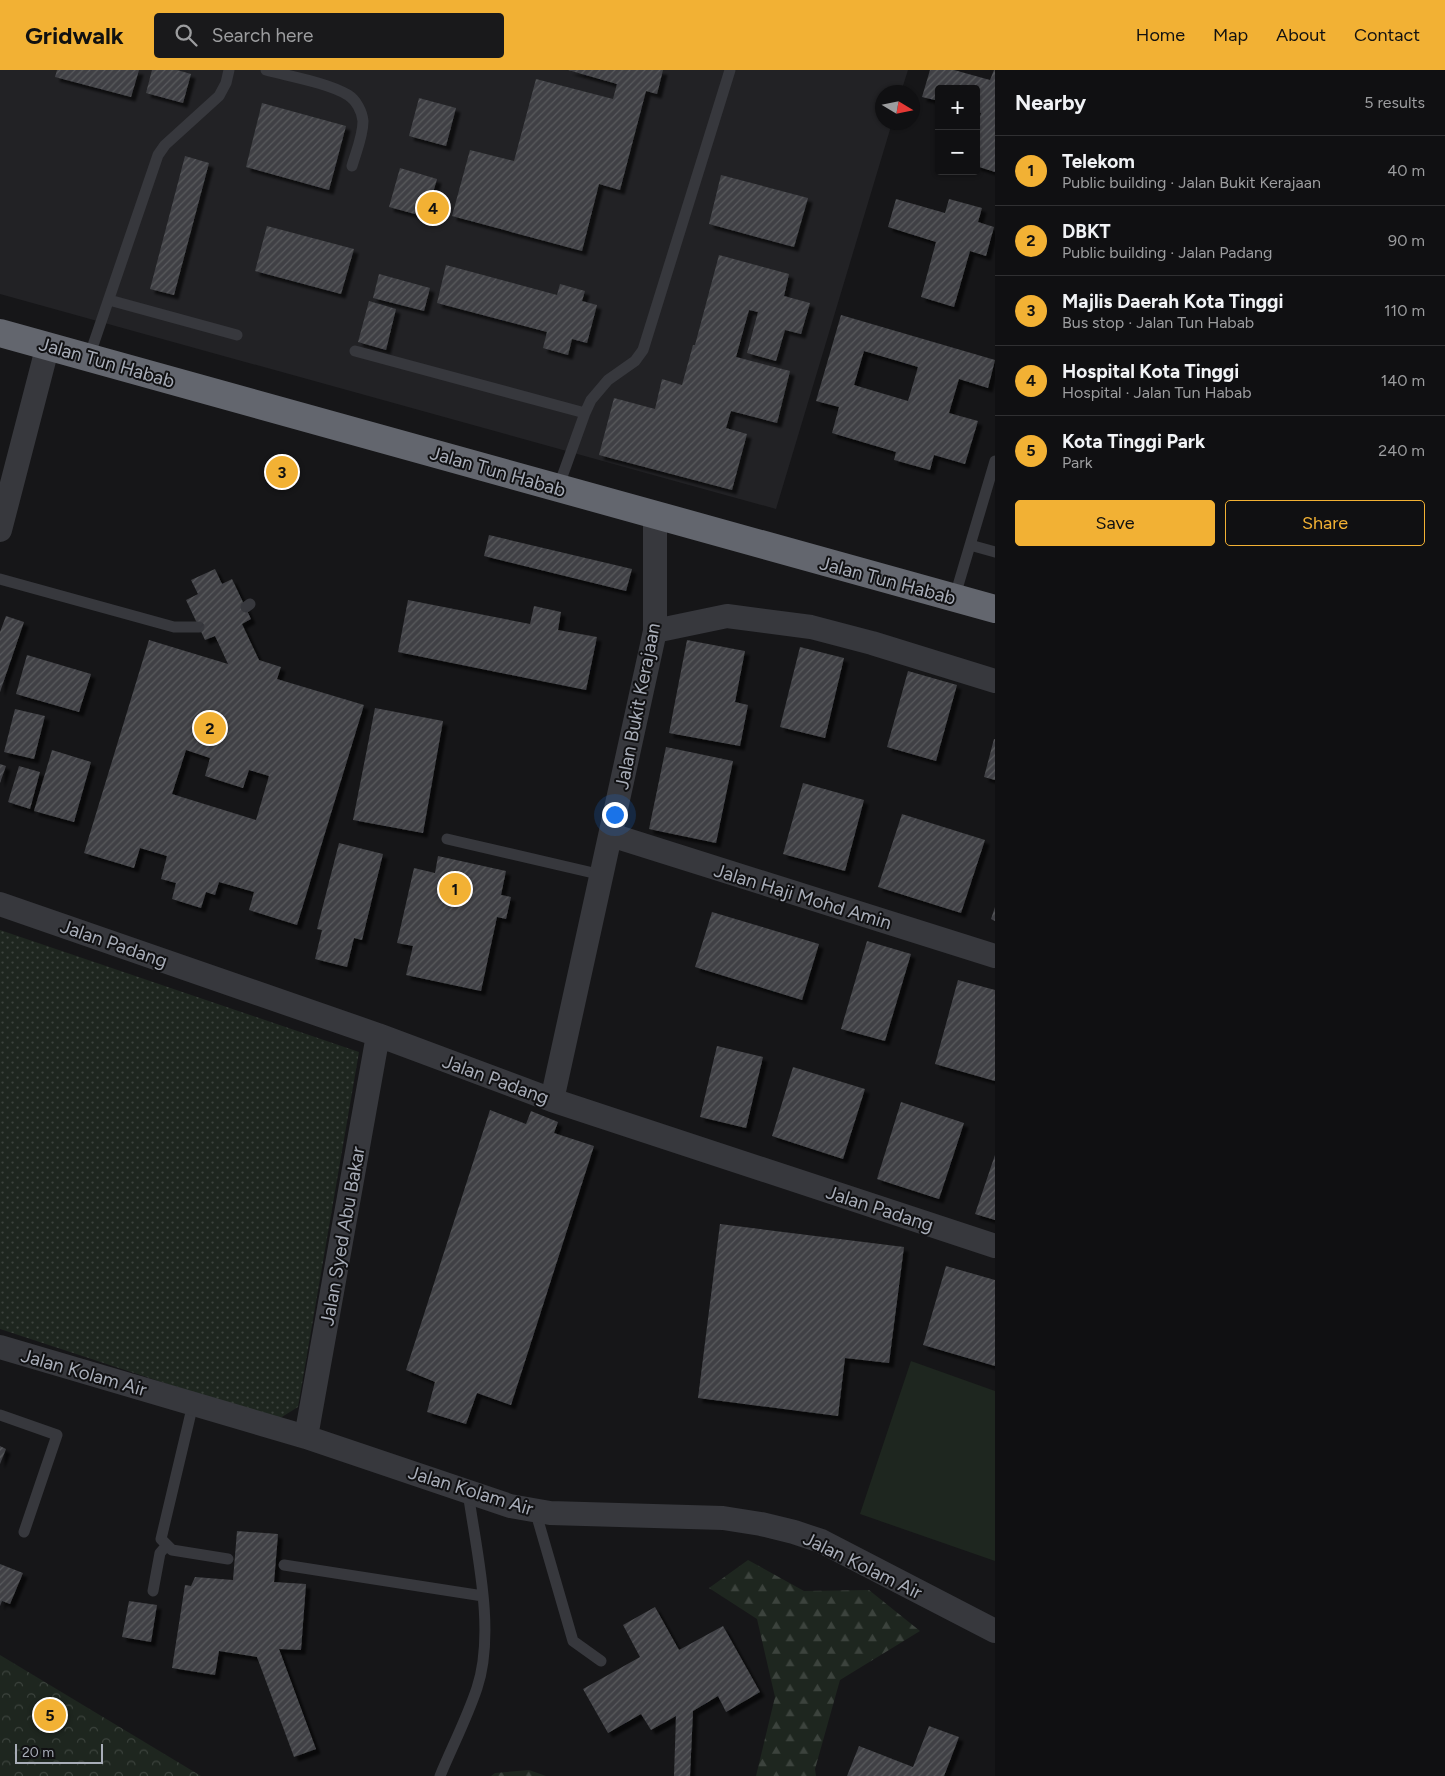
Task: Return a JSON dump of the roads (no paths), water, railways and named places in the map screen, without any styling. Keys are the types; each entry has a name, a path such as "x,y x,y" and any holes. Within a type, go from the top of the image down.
{"highway":[{"name":"Jalan Tun Habab","path":"0,333 995,609"}],"street":[{"path":"0,530 48,345"},
{"name":"Jalan Bukit Kerajaan","path":"552,1100 655,631 654,515"},
{"path":"655,631 727,616 812,627 872,643 995,681"},
{"name":"Jalan Haji Mohd Amin","path":"611,835 995,956"},
{"name":"Jalan Padang","path":"0,904 378,1035 552,1100 995,1246"},
{"name":"Jalan Syed Abu Bakar","path":"306,1437 378,1035"},
{"name":"Jalan Kolam Air","path":"0,1347 306,1437 510,1506 550,1513 723,1518 794,1532 821,1541 995,1630"}],"lane":[{"path":"90,357 158,155 165,145 220,96 229,70"},
{"path":"266,70 337,90 350,96 358,106 363,119 362,132 352,166"},
{"path":"558,488 591,400 608,380 634,361 643,350 730,70"},
{"path":"109,300 237,335"},
{"path":"355,351 585,413"},
{"path":"954,598 995,461"},
{"path":"970,545 995,552"},
{"path":"0,579 174,626 199,627"},
{"path":"447,839 602,875"},
{"path":"193,1404 161,1540 172,1550 228,1559"},
{"path":"0,1415 57,1435 24,1532"},
{"path":"440,1776 477,1687 485,1645 483,1596 468,1492"},
{"path":"535,1510 573,1641 601,1660"},
{"path":"153,1591 160,1553 167,1545"},
{"path":"284,1566 483,1596"}],"place":[{"name":"Hospital Kota Tinggi","path":"433,208"},
{"name":"Majlis Daerah Kota Tinggi","path":"282,472"},
{"name":"DBKT","path":"210,728"},
{"name":"Telekom","path":"455,889"},
{"name":"Kota Tinggi Park","path":"50,1715"}]}
